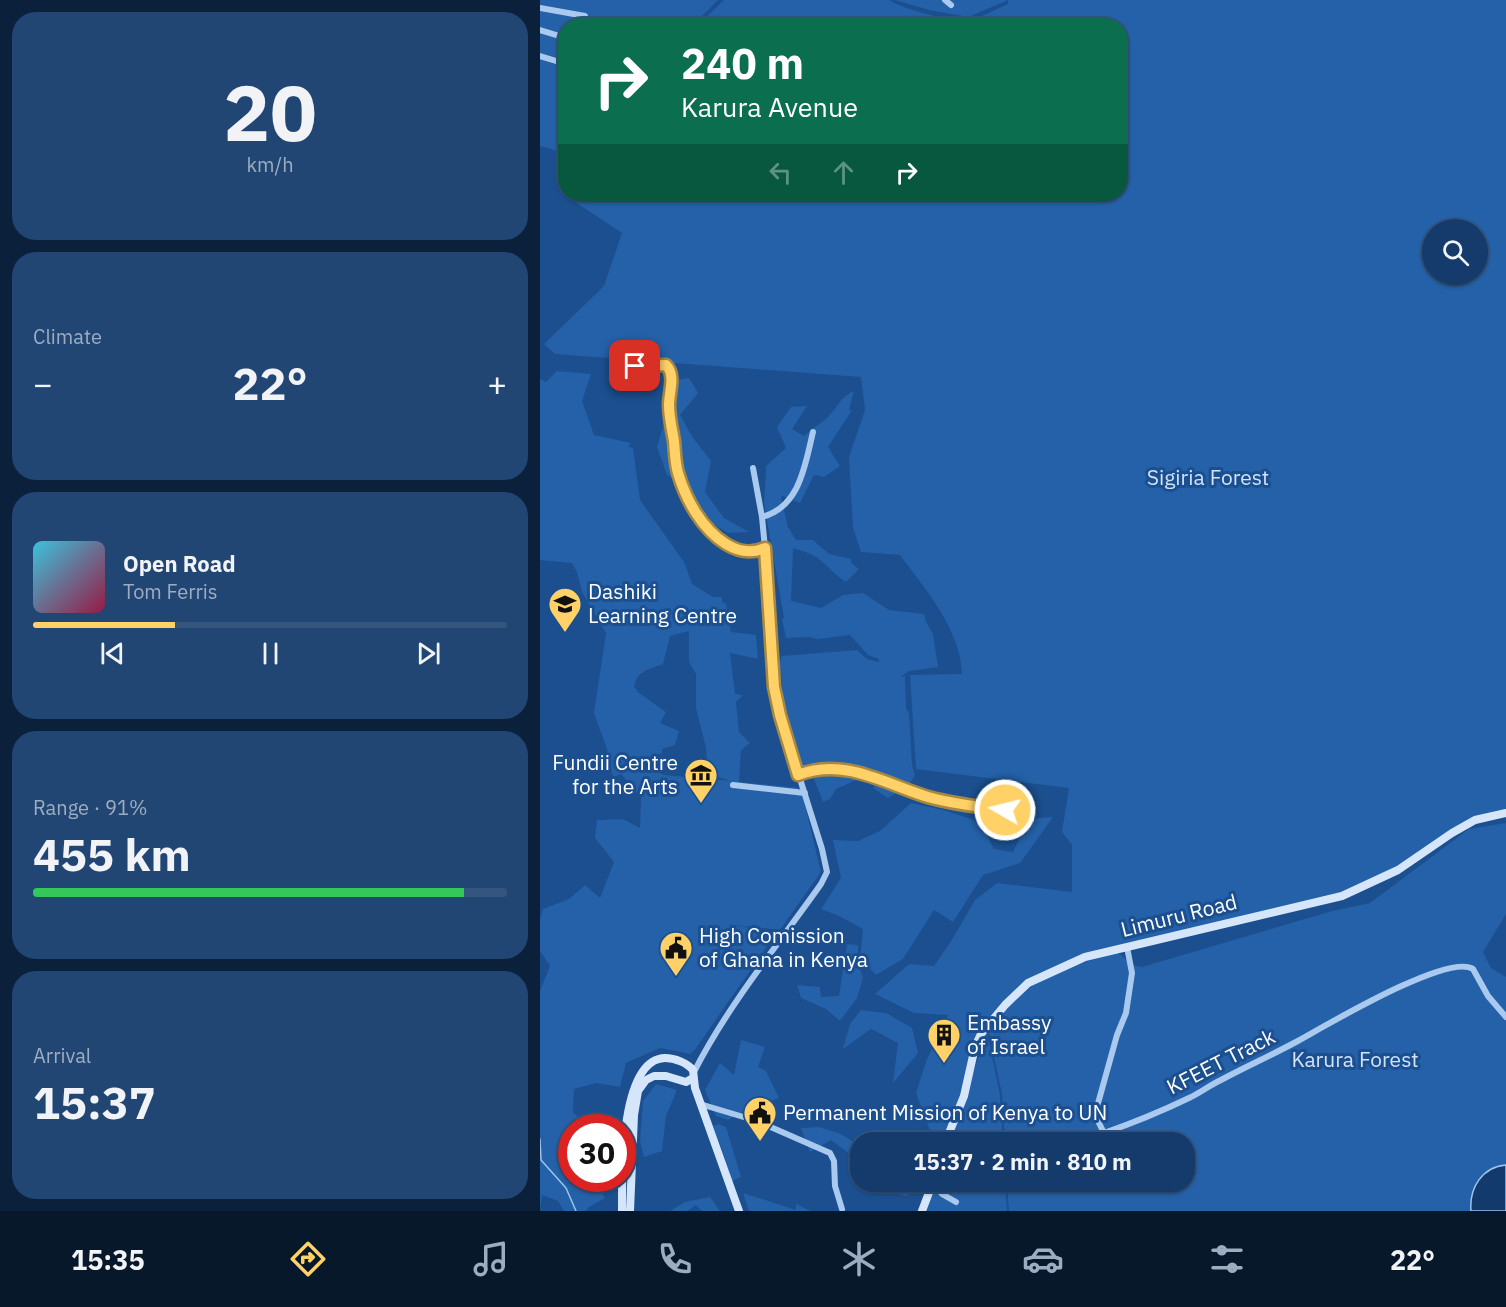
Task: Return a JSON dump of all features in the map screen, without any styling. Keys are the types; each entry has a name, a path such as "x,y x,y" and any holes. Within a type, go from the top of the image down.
{"main road":[{"name":"Limuru Road","path":"949,1132 964,1096 975,1047 981,1034 1005,1005 1028,983 1085,957 1342,896 1398,870 1475,820 1506,813"},
{"path":"622,1211 624,1151 632,1092 646,1069 656,1059 670,1058 692,1068 700,1104 737,1211"},
{"path":"686,1065 679,1068 677,1074 697,1107 737,1211"},
{"path":"630,1211 634,1115 638,1091 646,1080 654,1076 666,1076 689,1082 694,1075"},
{"path":"922,1211 930,1192"}],"street":[{"path":"945,0 951,5"},
{"path":"540,8 585,16"},
{"path":"540,30 558,36"},
{"path":"540,56 558,62"},
{"path":"635,366 666,365 670,369 672,375 670,420 678,472 693,508 702,521 720,540 740,550 755,553 765,548"},
{"path":"762,520 789,502 804,467 813,432"},
{"path":"694,1075 704,1053 761,966 826,877 827,866 780,715 774,687 765,548 753,468"},
{"path":"798,775 808,771 834,769 865,773 933,798 1005,810"},
{"path":"733,785 805,793"},
{"name":"KFEET Track","path":"1128,947 1132,973 1126,1013 1117,1035 1097,1107 1098,1121 1104,1133 1134,1123 1189,1098 1298,1041 1344,1014 1396,988 1439,972 1462,966 1473,969 1488,996 1506,1017"},
{"path":"686,1065 704,1053"},
{"path":"700,1104 758,1121 830,1153 834,1161 835,1186 842,1209"},
{"path":"941,1192 956,1202"}],"green space":[{"path":"540,0 718,0 700,18 558,18 558,151 540,146"},
{"name":"Sigiria Forest","path":"724,0 889,0 915,11 946,18 705,18"},
{"path":"895,0 1006,1 968,17 929,10"},
{"name":"Sigiria Forest","path":"1008,0 1506,0 1506,816 1470,822 1369,886 1074,963 1061,970 1117,952 1133,965 1142,967 1332,911 1370,903 1469,829 1506,823 1506,914 1483,952 1491,968 1506,977 1506,1211 1009,1211 1008,1192 1195,1192 1195,1132 1004,1132 1002,1094 988,1029 992,1017 969,1063 958,1107 947,1132 931,1132 916,1093 927,1059 948,1015 914,1013 875,994 909,964 934,966 975,900 997,883 1072,892 1072,845 1062,832 1069,788 916,769 910,675 962,674 960,658 949,626 900,555 861,552 853,528 849,457 865,410 861,377 555,354 544,344 604,286 622,233 574,201 1128,201 1128,18 974,18 1008,4"},
{"path":"557,371 591,374 582,401 594,435 631,443 628,447 633,448 640,500 684,562 692,584 713,597 722,597 722,602 726,604 731,632 756,635 758,659 730,653 735,694 743,695 736,702 739,732 750,743 741,750 739,782 801,788 821,872 780,930 726,924 777,932 691,1054 660,1048 626,1063 620,1087 596,1083 574,1089 573,1112 575,1114 558,1114 558,1192 602,1192 605,1198 586,1211 564,1211 558,1201 542,1195 540,1209 540,991 550,966 540,951 540,919 543,909 569,899 585,885 600,898 614,862 595,838 597,820 623,819 640,828 641,797 621,774 613,777 607,749 594,713 606,633 582,592 572,563 540,560 540,379 546,382","holes":["689,631 689,662 696,674 696,708 706,748 708,774 731,781 664,775 660,773 651,757 662,753 662,749 675,745 679,731 660,723 666,712 634,687 638,677 644,671 663,664 670,636"]},
{"path":"689,378 698,393 680,415 693,438 711,461 705,492 724,518 749,532 728,533 702,517 687,486 667,475 657,447 665,419 669,381"},
{"path":"854,391 849,410 852,410 828,447 840,466 824,477 814,475 800,503 781,497 788,527 796,540 813,540 829,554 851,559 851,563 859,569 846,582 817,558 793,548 791,601 821,608 843,595 863,593 889,610 924,614 933,634 938,667 909,671 900,677 905,676 906,709 909,713 912,765 915,775 909,785 888,798 873,788 877,783 868,775 836,789 830,799 823,802 809,766 802,766 784,708 781,675 776,662 781,661 781,656 857,650 867,659 879,662 879,659 868,655 850,635 818,639 786,638 764,503 766,466 786,448 777,427 791,407 807,406 792,429 804,436 827,418 842,399"},
{"path":"911,803 980,822 994,849 1013,852 1029,819 1053,817 1020,863 983,875 953,922 934,910 903,959 876,975 860,958 863,929 821,909 841,878 833,840 858,841 880,831"},
{"path":"847,944 858,945 858,962 863,978 857,998 840,1021 826,1009 801,998 797,985 820,987 821,997 839,996"},
{"path":"861,1010 886,1013 912,1028 918,1053 893,1083 898,1043 871,1029 843,1049 850,1024"},
{"path":"987,1032 1000,1095 1002,1132 953,1132"},
{"path":"741,1040 765,1047 758,1067 766,1071 779,1098 750,1108 728,1120 716,1116 705,1090 720,1063 734,1075"},
{"path":"656,1084 677,1090 666,1116 662,1151 644,1157 640,1141 643,1101"},
{"path":"719,1124 726,1127 741,1177 732,1181 713,1126"},
{"path":"819,1127 841,1134 850,1140 850,1154 831,1140 810,1152 801,1128"},
{"path":"891,1192 909,1192 908,1196"},
{"path":"932,1192 1006,1192 1007,1211 925,1211"},
{"path":"743,1193 796,1210 796,1204 811,1211 749,1211"},
{"path":"710,1197 720,1211 702,1211 696,1205 687,1211 670,1211 685,1202"}],"shaded area":[{"path":"1506,1165 1506,1211 1471,1211 1472,1194 1479,1180 1490,1170"}],"waterway":[{"path":"540,1139 541,1160 566,1188 576,1211"}],"place":[{"name":"Dashiki Learning Centre","path":"565,633"},
{"name":"Fundii Centre for the Arts","path":"701,804"},
{"name":"High Comission of Ghana in Kenya","path":"676,977"},
{"name":"Embassy of Israel","path":"944,1064"},
{"name":"Permanent Mission of Kenya to UN","path":"760,1142"}],"route":[{"path":"635,366 666,365 670,369 672,375 670,420 678,472 693,508 702,521 713,535 730,546 755,553 765,548 774,687 798,775 808,771 834,769 865,773 940,800 1005,810"}],"park label":[{"name":"Karura Forest","path":"1355,1060"}]}
